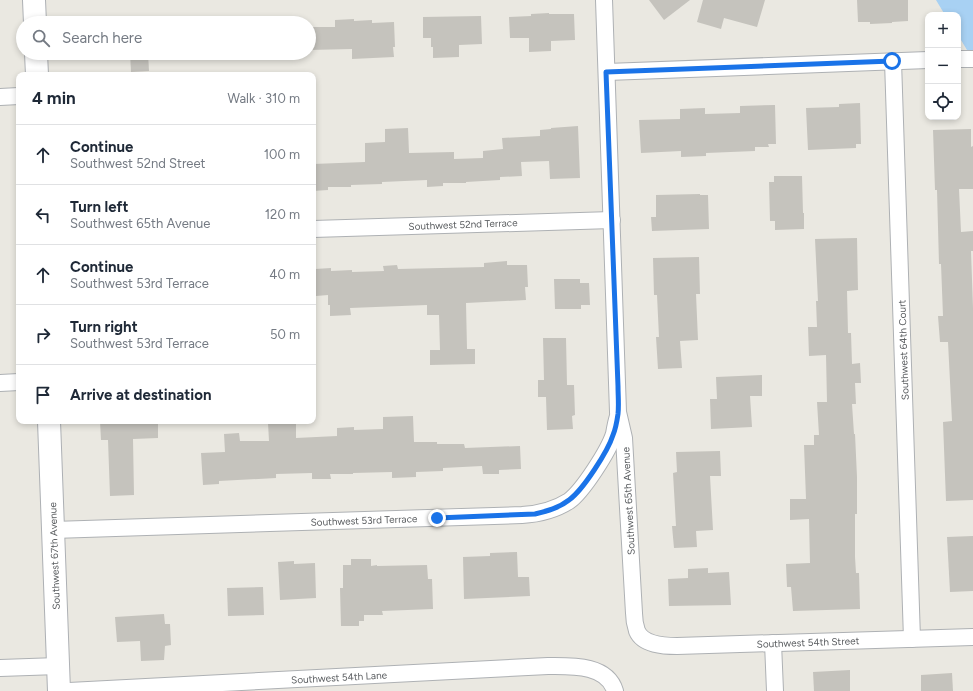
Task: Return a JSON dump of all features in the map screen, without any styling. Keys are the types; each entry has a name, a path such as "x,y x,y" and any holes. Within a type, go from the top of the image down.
{"main road":[{"path":"34,0 35,16"},
{"path":"36,60 37,72"},
{"name":"Southwest 67th Avenue","path":"49,424 59,691"}],"street":[{"name":"Southwest 65th Avenue","path":"604,0 618,412 624,438 634,613 637,630 640,636 644,639"},
{"path":"606,72 925,60"},
{"name":"Southwest 64th Court","path":"892,61 912,639"},
{"path":"0,97 16,96"},
{"name":"Southwest 52nd Terrace","path":"316,229 612,220"},
{"path":"0,382 16,382"},
{"name":"Southwest 53rd Terrace","path":"53,530 514,516 535,514 561,506 578,492 589,478 608,447 613,435 618,412"},
{"name":"Southwest 54th Street","path":"644,639 654,644 677,646 973,637"},
{"path":"773,643 775,691"},
{"path":"0,668 58,666"},
{"name":"Southwest 54th Lane","path":"69,691 548,666 578,667 591,670 606,677 615,691"}],"water":[{"path":"936,0 973,0 973,60 961,40 961,12 943,12"}],"building":[{"path":"649,0 690,0 664,20"},
{"path":"703,0 765,0 757,27 724,18 721,29 697,22"},
{"path":"857,0 908,0 908,21 870,24 870,22 858,22"},
{"path":"549,13 574,14 575,40 551,41 551,51 529,52 529,38 510,38 509,17"},
{"path":"481,16 482,44 459,45 459,57 433,58 431,38 423,38 423,17"},
{"path":"335,20 372,20 372,23 394,22 394,57 352,59 352,49 316,50 316,27 335,27"},
{"path":"130,60 148,60 149,71 131,72"},
{"path":"860,103 861,144 856,144 856,148 808,150 806,108 839,107 839,104"},
{"path":"775,105 776,144 768,144 769,147 755,147 755,151 706,153 706,156 681,157 681,151 641,153 639,120 680,119 680,109 705,108 705,114 740,113 740,106"},
{"path":"578,126 580,178 550,179 549,161 521,162 522,176 500,177 500,180 466,183 443,183 443,186 427,187 427,180 382,182 382,184 351,185 351,187 328,187 328,190 316,191 316,164 365,162 365,143 385,142 385,129 408,128 409,153 454,152 454,159 483,158 483,151 503,149 502,138 540,136 540,130"},
{"path":"971,129 971,147 973,146 973,189 959,189 961,232 973,231 973,251 971,251 973,308 973,500 946,501 943,422 952,421 948,342 940,342 938,316 943,316 941,264 939,264 937,190 935,190 933,130"},
{"path":"774,176 802,176 804,229 775,230 775,221 770,221 769,182 774,182"},
{"path":"656,195 708,195 709,229 652,231 651,217 656,217"},
{"path":"857,238 858,290 847,291 848,333 851,333 852,364 860,363 861,383 855,383 856,404 852,404 857,477 855,557 856,573 859,573 860,609 793,611 791,587 787,587 786,564 810,563 809,519 790,520 790,499 806,499 804,445 814,445 814,435 819,435 817,402 827,402 826,355 809,356 808,327 817,327 816,301 818,301 815,239"},
{"path":"699,257 700,294 696,294 698,340 680,341 682,368 658,369 656,337 659,337 657,295 654,295 653,258"},
{"path":"507,261 507,265 527,265 528,287 525,287 526,300 466,303 467,349 475,349 475,364 430,365 430,350 440,350 439,315 427,315 427,305 350,308 351,315 330,316 328,295 316,296 316,269 331,268 331,271 352,270 352,272 384,271 383,266 397,265 398,269 484,267 484,263"},
{"path":"554,279 580,279 580,283 589,283 590,305 581,305 581,309 555,309"},
{"path":"543,338 566,338 567,385 574,385 575,415 572,416 573,429 547,430 546,397 538,397 538,380 544,380"},
{"path":"762,375 762,396 750,396 752,427 711,429 710,399 717,399 716,377"},
{"path":"413,416 414,442 464,444 465,448 520,446 521,469 499,470 499,474 483,474 482,466 443,468 443,471 416,472 416,477 392,478 392,472 330,474 331,479 312,479 312,473 276,474 276,478 219,481 219,484 203,485 201,453 225,452 224,434 239,433 240,441 269,441 268,424 296,424 296,438 337,436 337,428 354,427 354,430 383,429 383,417"},
{"path":"100,424 158,424 158,438 133,439 134,495 110,496 108,440 101,440"},
{"path":"720,451 721,476 710,476 713,530 696,531 697,547 674,548 672,526 676,526 673,473 677,472 676,452"},
{"path":"973,536 973,591 950,592 947,537"},
{"path":"517,552 518,577 529,577 530,596 464,599 463,557 490,556 490,553"},
{"path":"351,559 371,559 371,566 427,565 428,579 432,579 433,609 382,611 383,615 364,615 364,621 359,621 359,626 341,626 340,588 343,588 343,565 351,565"},
{"path":"294,561 294,564 315,563 316,598 280,600 278,562"},
{"path":"708,568 708,573 729,572 731,605 669,606 668,579 688,578 688,569"},
{"path":"263,587 264,615 228,616 227,588"},
{"path":"164,614 165,624 170,624 171,645 165,646 164,660 141,661 140,641 117,642 115,617"},
{"path":"850,670 850,691 814,691 813,672"},
{"path":"952,673 953,691 921,691 921,675"}],"route":[{"path":"437,518 535,514 561,506 578,492 589,478 608,447 613,435 618,412 618,386 606,72 892,61"}]}
